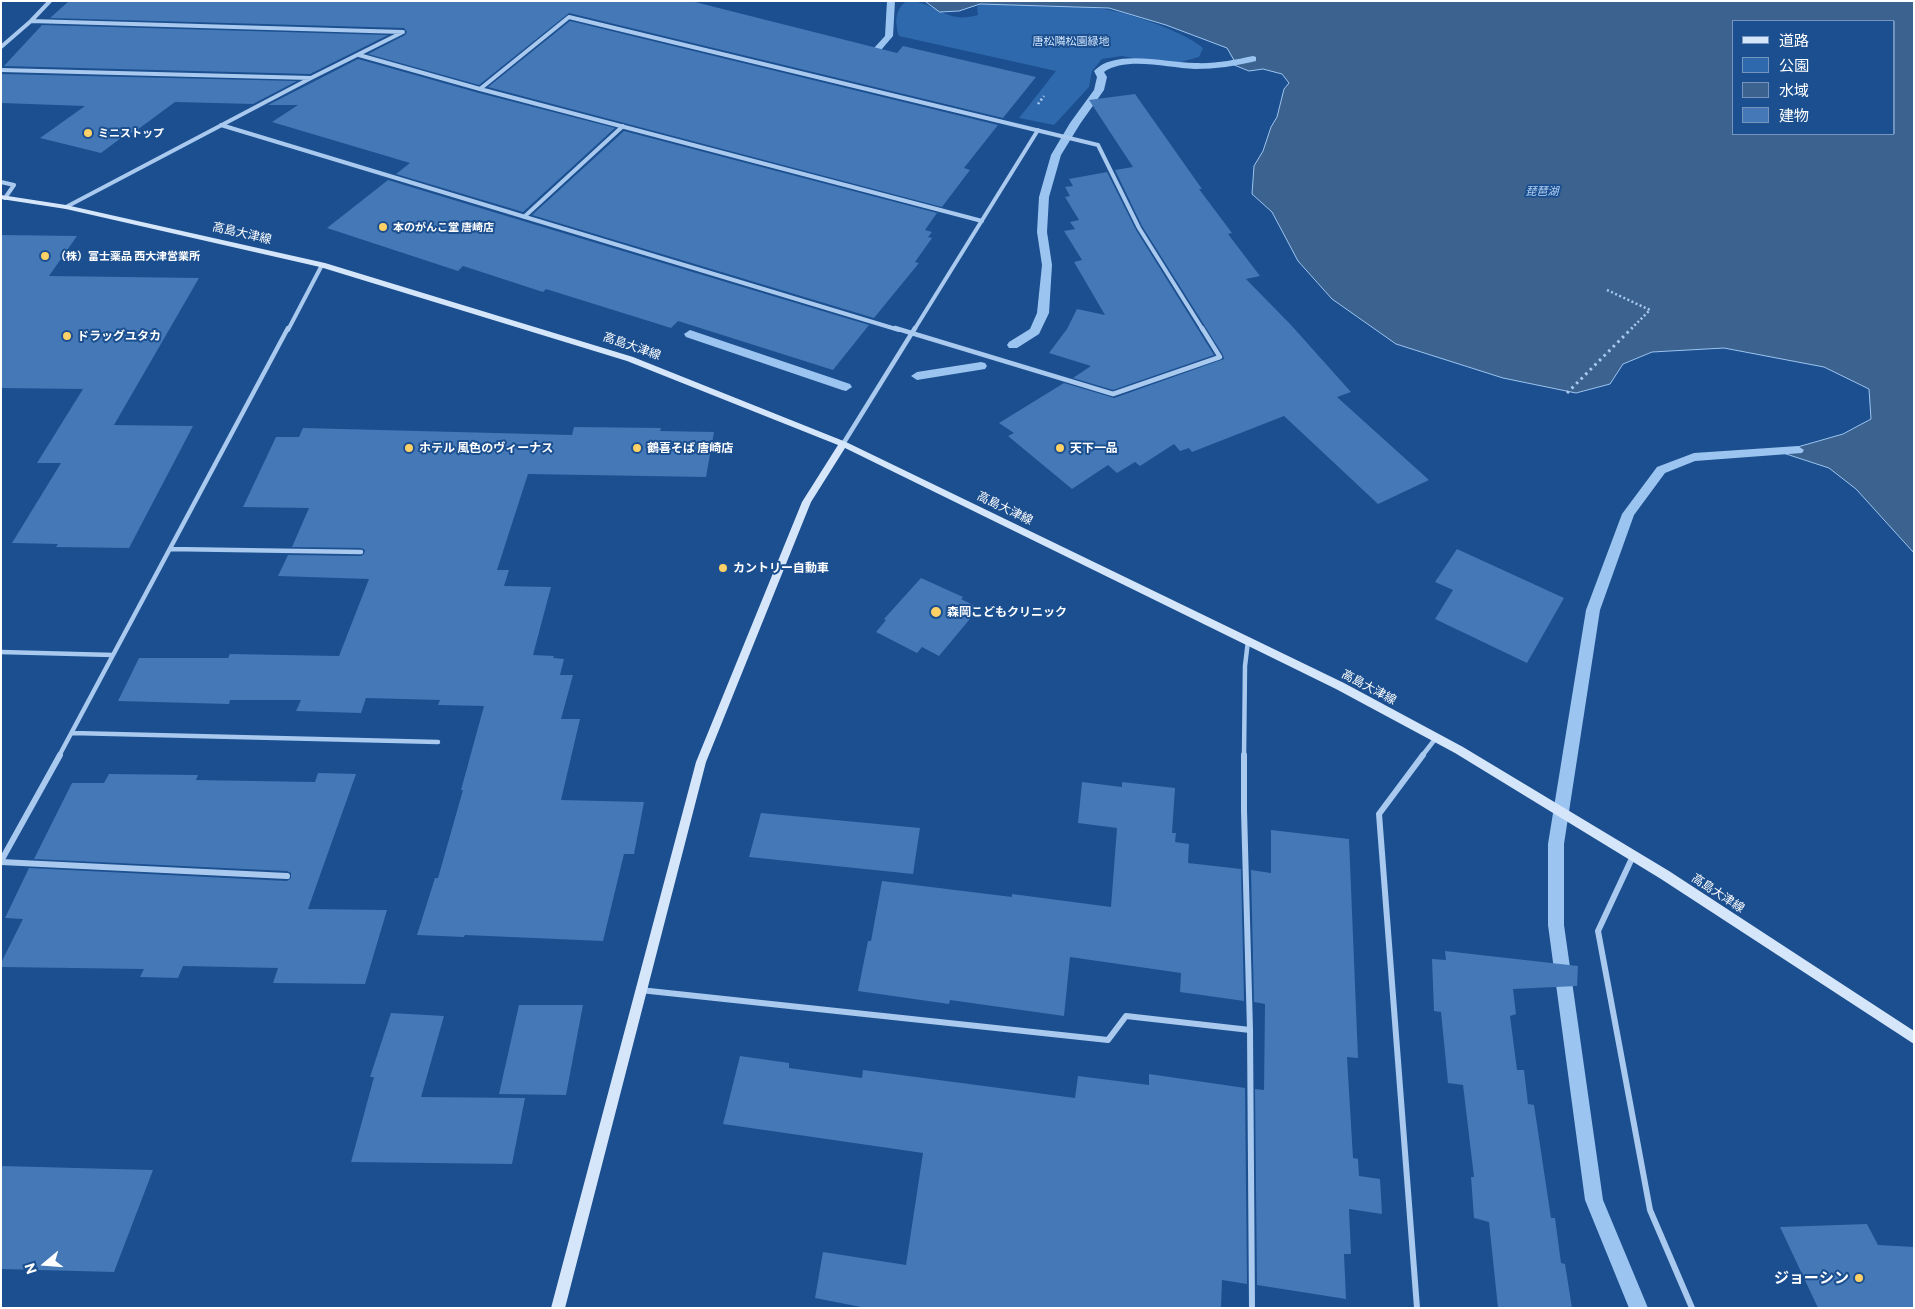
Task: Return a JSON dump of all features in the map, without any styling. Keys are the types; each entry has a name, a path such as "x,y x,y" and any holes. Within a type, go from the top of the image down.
{"main road":[{"name":"高島大津線","path":"3,197 66,207 322,265 630,359 843,444 1340,686 1436,738 1633,856 1914,1038"},
{"path":"558,1308 701,762 807,502 843,444"}],"street":[{"path":"1,46 31,21 50,1"},
{"path":"221,125 1114,394 1220,356 1139,228 1098,144 569,17 480,88"},
{"path":"31,21 403,32 311,78 66,207"},
{"path":"359,54 480,88 982,221"},
{"path":"1,70 311,78"},
{"path":"524,217 623,126"},
{"path":"843,444 1038,130"},
{"path":"1,182 14,185 3,197"},
{"path":"287,876 1,861 72,733 322,265"},
{"path":"170,549 361,552"},
{"path":"1248,641 1245,666 1244,810 1250,1030 1252,1308"},
{"path":"1,652 114,654"},
{"path":"72,733 438,742"},
{"path":"1417,1308 1379,814 1436,738"},
{"path":"1633,856 1598,930 1650,1210 1692,1308"},
{"path":"640,990 1108,1040 1126,1016 1250,1030"}],"path":[{"path":"1567,393 1650,310 1608,290"}],"green space":[{"name":"唐松隣松園緑地","path":"907,1 917,2 957,17 978,15 977,7 980,4 1057,5 1103,9 1127,14 1170,29 1203,48 1199,57 1181,62 1155,62 1122,56 1102,59 1092,71 1089,87 1054,125 1019,118 1056,71 899,36 897,27 898,12"}],"water":[{"name":"琵琶湖","path":"925,1 1914,1 1914,553 1856,489 1829,468 1780,452 1843,434 1871,419 1869,389 1824,367 1724,348 1652,352 1623,364 1610,384 1576,393 1503,378 1396,344 1332,299 1298,261 1272,212 1252,194 1254,166 1263,151 1271,127 1277,117 1284,89 1289,83 1282,74 1263,69 1249,71 1234,65 1235,62 1227,48 1166,25 1109,8 980,4 959,11 940,12"}],"building":[{"path":"69,1 691,1 897,53 903,46 1036,77 1003,118 569,13 479,85 368,54 405,35 407,32 404,28 50,18"},
{"path":"570,21 998,125 964,168 970,170 942,207 488,87"},
{"path":"42,25 388,35 310,74 4,66"},
{"path":"358,59 615,128 523,212 396,174 410,163 272,122 298,105 268,105"},
{"path":"1,74 297,81 253,104 175,102 133,133 129,132 101,153 40,138 85,106 1,103"},
{"path":"1135,94 1202,189 1199,189 1232,233 1228,234 1260,276 1246,279 1291,325 1351,392 1337,397 1429,480 1378,504 1284,416 1192,452 1189,448 1180,451 1174,444 1140,466 1135,462 1117,473 1108,465 1072,489 1008,436 1014,433 999,423 1064,383 1114,398 1224,359 1142,226 1115,170 1133,167 1089,100"},
{"path":"624,131 937,213 925,230 932,232 928,237 932,238 915,262 919,263 874,318 532,215"},
{"path":"1107,172 1136,230 1214,355 1113,390 1073,378 1091,366 1049,353 1067,329 1077,309 1105,315 1074,262 1082,260 1064,231 1075,229 1070,222 1079,220 1065,197 1070,196 1065,187 1073,186 1069,179"},
{"path":"388,180 869,325 833,370 678,321 671,328 546,289 543,292 463,266 458,271 327,228"},
{"path":"1,235 77,236 49,276 199,278 114,425 193,426 129,548 56,547 58,544 12,543 61,463 37,463 83,389 1,388"},
{"path":"574,427 661,428 660,431 714,432 706,477 528,474 497,570 509,570 504,586 551,587 533,655 554,656 553,658 564,659 560,675 573,675 561,719 580,719 561,800 644,802 634,854 624,854 603,941 465,935 464,937 417,935 435,878 438,878 484,706 438,705 440,700 366,698 361,713 296,711 301,700 230,700 229,704 118,701 139,658 228,658 230,654 339,656 369,579 278,576 288,555 361,556 365,550 361,548 292,547 309,508 243,507 276,437 299,437 303,428 572,435"},
{"path":"1457,549 1564,598 1527,663 1435,619 1453,590 1435,582"},
{"path":"921,578 963,597 961,599 979,608 939,656 922,647 917,653 876,632 886,620 884,619"},
{"path":"318,773 356,774 308,909 387,910 365,984 273,983 278,968 183,966 178,978 140,977 144,969 1,967 1,963 23,919 5,918 29,868 287,881 291,878 291,873 287,871 34,859 72,783 104,783 109,774 198,775 196,780 315,782"},
{"path":"1082,782 1122,787 1122,782 1175,788 1172,833 1176,833 1175,842 1189,844 1188,863 1241,869 1244,1001 1180,992 1181,973 1070,957 1064,1016 950,1000 949,1004 858,991 868,941 871,941 882,881 1012,897 1012,894 1111,907 1117,828 1078,823"},
{"path":"761,813 920,828 913,874 749,857"},
{"path":"1271,830 1349,839 1358,1058 1347,1057 1353,1158 1358,1159 1359,1176 1380,1179 1382,1214 1349,1209 1351,1254 1344,1254 1346,1299 1257,1285 1255,1089 1264,1090 1265,1004 1254,1002 1251,870 1271,873"},
{"path":"1445,951 1578,966 1577,986 1513,989 1516,1014 1510,1016 1517,1070 1524,1070 1528,1104 1534,1105 1551,1218 1555,1218 1561,1263 1565,1264 1572,1308 1498,1308 1489,1222 1474,1218 1471,1177 1474,1177 1463,1085 1448,1083 1441,1012 1434,1011 1432,959 1446,960"},
{"path":"519,1005 583,1005 566,1095 499,1094"},
{"path":"391,1013 444,1016 421,1097 525,1098 512,1164 351,1162 374,1077 370,1077"},
{"path":"740,1056 789,1063 789,1068 862,1078 863,1070 1075,1098 1078,1076 1149,1085 1149,1074 1245,1088 1247,1284 1222,1280 1221,1308 866,1308 815,1298 823,1252 906,1265 923,1153 723,1124"},
{"path":"1,1166 153,1170 114,1272 1,1269"},
{"name":"ジョーシン","path":"1867,1224 1878,1245 1914,1247 1914,1308 1818,1308 1780,1227"}],"waterway":[{"path":"867,61 889,36 891,1"},
{"path":"1013,345 1035,331 1043,313 1047,265 1042,232 1044,197 1056,155 1075,123 1099,90 1102,77 1099,71 1106,66 1117,63 1144,62 1203,66 1253,59"},
{"path":"690,334 846,387"},
{"path":"917,376 981,366"},
{"path":"1639,1308 1594,1200 1556,925 1556,844 1593,610 1628,514 1661,470 1694,457 1798,450"}],"place":[{"name":"ミニストップ","path":"88,133"},
{"name":"本のがんこ堂 唐崎店","path":"383,227"},
{"name":"（株）富士薬品 西大津営業所","path":"45,256"},
{"name":"ドラッグユタカ","path":"67,336"},
{"name":"ホテル 風色のヴィーナス","path":"409,448"},
{"name":"鶴喜そば 唐崎店","path":"637,448"},
{"name":"天下一品","path":"1060,448"},
{"name":"カントリー自動車","path":"723,568"},
{"name":"森岡こどもクリニック","path":"936,612"},
{"name":"ジョーシン","path":"1859,1278"}]}
